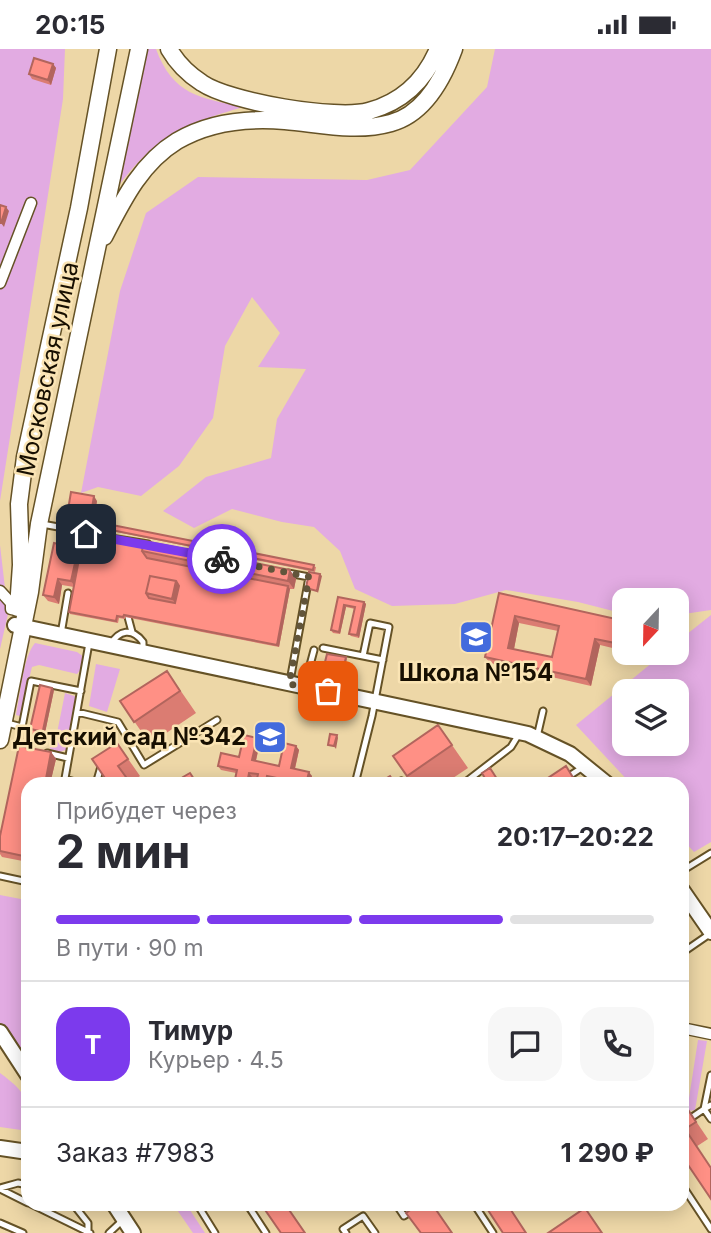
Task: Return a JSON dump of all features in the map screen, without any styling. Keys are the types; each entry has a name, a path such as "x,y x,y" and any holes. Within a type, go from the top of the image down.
{"main road":[{"name":"Московская улица","path":"0,740 19,621 20,497 25,457 79,208 108,49"},
{"name":"Московская улица","path":"0,697 19,621 139,49"},
{"path":"169,49 177,64 204,85 250,100 294,109 338,113 368,112 393,102 416,85 432,64 438,49"},
{"path":"94,258 123,200 140,174 158,155 178,141 209,127 252,120 340,128 393,123 416,109 431,94 442,80 454,49"}],"street":[{"path":"0,283 31,203"},
{"path":"0,591 11,603 11,609 19,621 89,641 520,732 561,748 599,777"},
{"path":"689,900 711,933"},
{"path":"689,1029 711,1034"},
{"path":"0,1032 21,1064"},
{"path":"0,1148 21,1151"},
{"path":"119,1211 133,1233"}],"lane":[{"path":"39,524 80,531 76,551"},
{"path":"86,534 158,546"},
{"path":"284,572 309,577 289,684"},
{"path":"61,634 68,593"},
{"path":"130,606 128,617 132,632 143,642 144,652"},
{"path":"357,777 389,627 370,623 363,656"},
{"path":"110,645 116,636 132,632"},
{"path":"65,777 89,641"},
{"path":"323,648 383,660"},
{"path":"305,687 314,650"},
{"path":"4,723 22,727 31,681 81,691"},
{"path":"537,737 543,711"},
{"path":"77,712 118,722 144,765 217,720"},
{"path":"472,777 510,747 520,732"},
{"path":"122,750 131,743"},
{"path":"43,752 68,758"},
{"path":"98,777 102,763 112,756"},
{"path":"567,777 585,765"},
{"path":"689,867 710,856"},
{"path":"0,876 21,880"},
{"path":"689,948 711,933"},
{"path":"711,1075 704,1109 711,1119"},
{"path":"689,1119 711,1105"},
{"path":"0,1188 21,1183"},
{"path":"0,1188 21,1198"},
{"path":"689,1196 711,1229"},
{"path":"46,1211 89,1232"},
{"path":"79,1211 88,1223 89,1232"},
{"path":"201,1211 215,1233"},
{"path":"252,1211 266,1233"},
{"path":"479,1211 493,1233"},
{"path":"346,1233 343,1229 363,1216 375,1233"},
{"path":"109,1233 124,1219"},
{"path":"0,1223 23,1233"}],"shaded area":[{"path":"0,49 65,49 63,99 0,501"},
{"path":"147,49 156,49 171,76 190,92 214,101 243,107 203,120 158,144 117,188"},
{"path":"495,49 711,49 711,610 690,613 690,588 612,588 612,611 506,590 455,604 392,606 355,589 340,551 314,527 232,509 194,528 163,511 206,477 271,458 277,419 306,369 258,367 280,333 252,297 225,346 213,418 179,466 141,496 98,487 81,493 120,291 146,213 198,177 367,180 410,170 487,87"},
{"path":"0,545 8,614 0,649"},
{"path":"711,615 711,842 694,852 689,847 689,777 624,777 576,725 612,696 612,756 689,756 689,679 632,679 649,665 690,665 690,632"},
{"path":"35,643 77,652 84,657 82,668 77,674 39,665 32,667 20,716 16,715 22,677"},
{"path":"96,664 120,669 107,712 89,706"},
{"path":"65,693 77,697 68,749 60,752 50,749 51,737 56,738"},
{"path":"0,895 21,899 21,1054 0,1023"},
{"path":"698,1040 707,1041 695,1110 689,1111"},
{"path":"0,1073 21,1091 21,1130 0,1127"},
{"path":"178,1211 191,1211 205,1233 193,1233"}],"building":[{"path":"34,58 53,64 48,80 29,74"},
{"path":"0,205 6,207 1,223 0,223"},
{"path":"71,492 94,496 89,526 66,522"},
{"path":"92,521 314,565 313,570 91,526"},
{"path":"83,538 143,546 142,551 147,558 288,586 277,645 124,615 117,616 116,621 69,612","holes":["150,576 176,581 179,586 175,603 149,598 146,593"]},
{"path":"144,541 290,570 288,581 142,551"},
{"path":"54,543 63,545 61,551 77,554 71,581 58,579 54,597 43,595"},
{"path":"309,572 320,574 317,591 306,588"},
{"path":"150,576 176,581 172,599 146,593"},
{"path":"499,593 612,618 612,642 595,639 586,679 485,657","holes":["515,616 559,626 552,657 508,648"]},
{"path":"338,597 364,602 357,635 349,634 355,607 344,605 339,632 331,630"},
{"path":"327,654 346,657 344,666 325,662"},
{"path":"167,671 180,691 134,722 120,701"},
{"path":"40,685 52,688 42,735 39,731 30,729"},
{"path":"438,725 452,745 407,776 393,756"},
{"path":"27,728 39,731 37,740 25,738"},
{"path":"330,734 337,735 334,746 328,745"},
{"path":"244,735 257,738 252,760 279,766 284,743 296,746 291,768 309,772 308,777 257,777 258,774 249,773 248,777 236,777 237,770 218,766 221,753 239,757"},
{"path":"117,743 128,759 118,766 126,777 104,777 92,759"},
{"path":"19,746 51,752 46,777 21,777 21,856 0,851 0,836"},
{"path":"566,766 573,777 550,777"},
{"path":"490,768 496,777 484,777 482,773"},
{"path":"689,1111 696,1122 689,1126"},
{"path":"689,1135 711,1168 711,1199 689,1166"},
{"path":"266,1211 290,1211 305,1233 281,1233"},
{"path":"437,1211 452,1233 421,1233 406,1213"},
{"path":"489,1211 512,1211 526,1233 503,1233"},
{"path":"581,1211 587,1211 602,1233 548,1233"}],"way so far":[{"path":"222,559 309,577 289,684 328,691"}],"place":[{"name":"Школа №154","path":"476,637"},
{"name":"Детский сад №342","path":"270,737"}],"route":[{"path":"86,534 222,559"}]}
